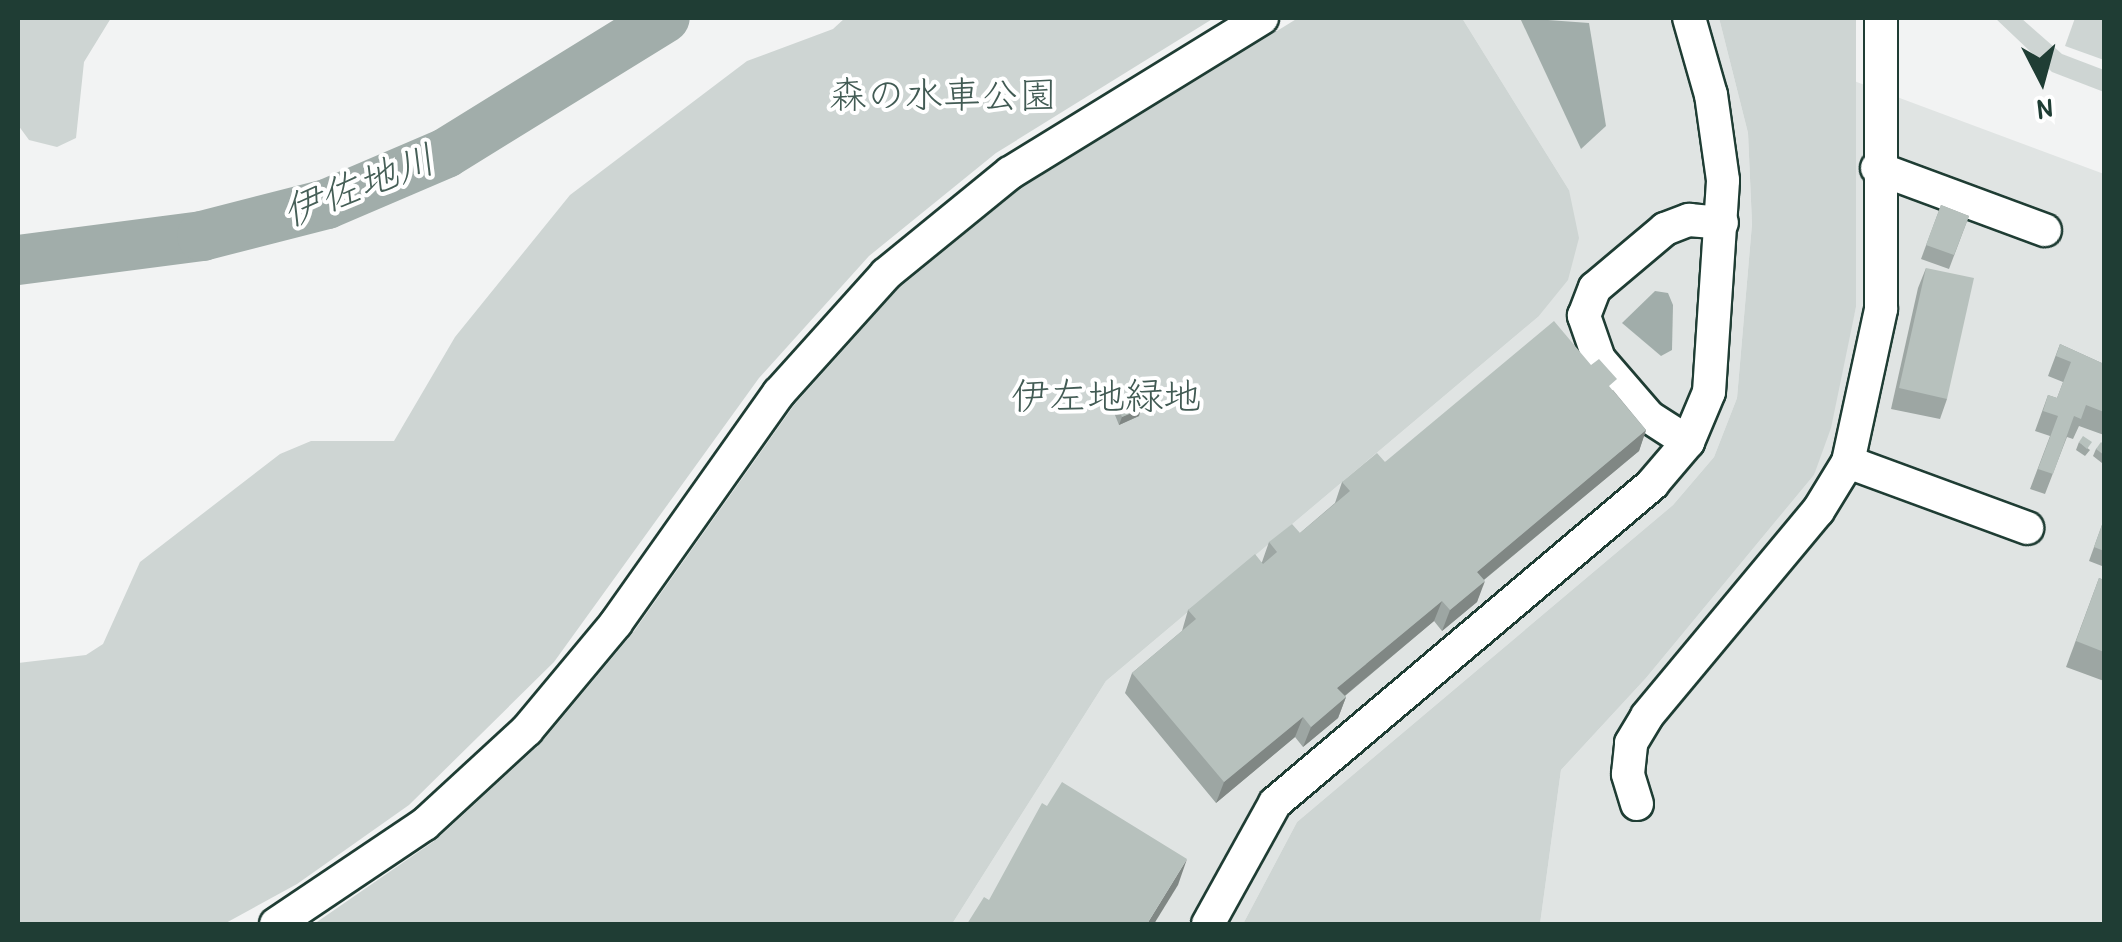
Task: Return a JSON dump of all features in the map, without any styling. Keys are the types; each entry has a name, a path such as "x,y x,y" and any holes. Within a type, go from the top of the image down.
{"street":[{"path":"276,924 424,824 527,730 616,623 779,393 886,274 1010,173 1262,18"},
{"path":"1208,924 1275,803 1653,483 1688,442 1708,392 1722,222 1719,138 1689,18"},
{"path":"1637,804 1628,774 1632,743 1647,716 1818,511 1848,462 1881,309 1877,168 1881,18"},
{"path":"1877,168 2044,230"},
{"path":"1688,442 1649,417 1599,359 1584,316 1596,288 1665,228 1688,220 1722,222"},
{"path":"1848,462 2027,528"}],"shaded area":[{"path":"1462,18 1719,18 1748,133 1752,224 1737,398 1714,457 1673,505 1297,822 1243,924 952,924 1106,681 1538,317 1569,190"},
{"path":"1520,18 1589,23 1606,126 1581,149"},
{"path":"1854,81 2104,174 2104,924 1540,924 1561,770 1646,678 1814,475 1856,307"},
{"path":"1655,291 1668,293 1673,305 1672,350 1661,356 1622,323"}],"green space":[{"path":"18,18 111,18 84,62 76,138 57,147 29,140 18,125"},
{"name":"森の水車公園","path":"845,18 1214,18 996,153 869,256 759,378 554,662 409,805 297,884 224,924 18,924 18,663 86,655 103,644 140,562 280,454 311,441 394,441 455,337 570,195 747,61 833,29"},
{"name":"伊左地緑地","path":"1298,18 1462,18 1569,190 1579,238 1568,280 1538,317 1106,681 952,924 314,924 437,839 541,743 632,634 794,405 899,288 1021,188"},
{"path":"1719,18 1856,18 1856,307 1831,428 1814,475 1646,678 1561,770 1540,924 1243,924 1297,822 1673,505 1714,457 1737,398 1752,224 1748,133"},
{"path":"1995,18 2021,18 2062,54 2104,70 2104,92 2052,72"},
{"path":"2075,18 2104,18 2104,60 2065,46"}],"building":[{"path":"1941,205 1969,216 1954,255 1926,245"},
{"path":"1926,268 1974,278 1947,399 1899,388"},
{"path":"1554,321 1591,365 1599,359 1617,379 1609,386 1646,430 1477,572 1485,581 1450,610 1442,601 1337,688 1346,697 1311,727 1303,717 1224,782 1132,673 1196,619 1188,610 1255,554 1263,564 1277,552 1269,542 1292,524 1300,533 1350,491 1342,482 1377,453 1385,462"},
{"path":"2060,344 2104,364 2104,412 2086,405 2081,419 2074,416 2053,474 2038,469 2058,416 2043,411 2048,395 2057,398 2071,362 2056,356"},
{"path":"1133,390 1141,409 1122,417 1114,398"},
{"path":"2083,436 2092,442 2087,449 2079,442"},
{"path":"2104,523 2104,551 2094,547"},
{"path":"2099,578 2104,580 2104,652 2076,641"},
{"path":"1062,782 1187,859 1147,924 967,924 984,897 989,900 1042,803 1047,806"}],"waterway":[{"name":"伊佐地川","path":"18,260 202,236 327,204 446,153 665,18"}]}
